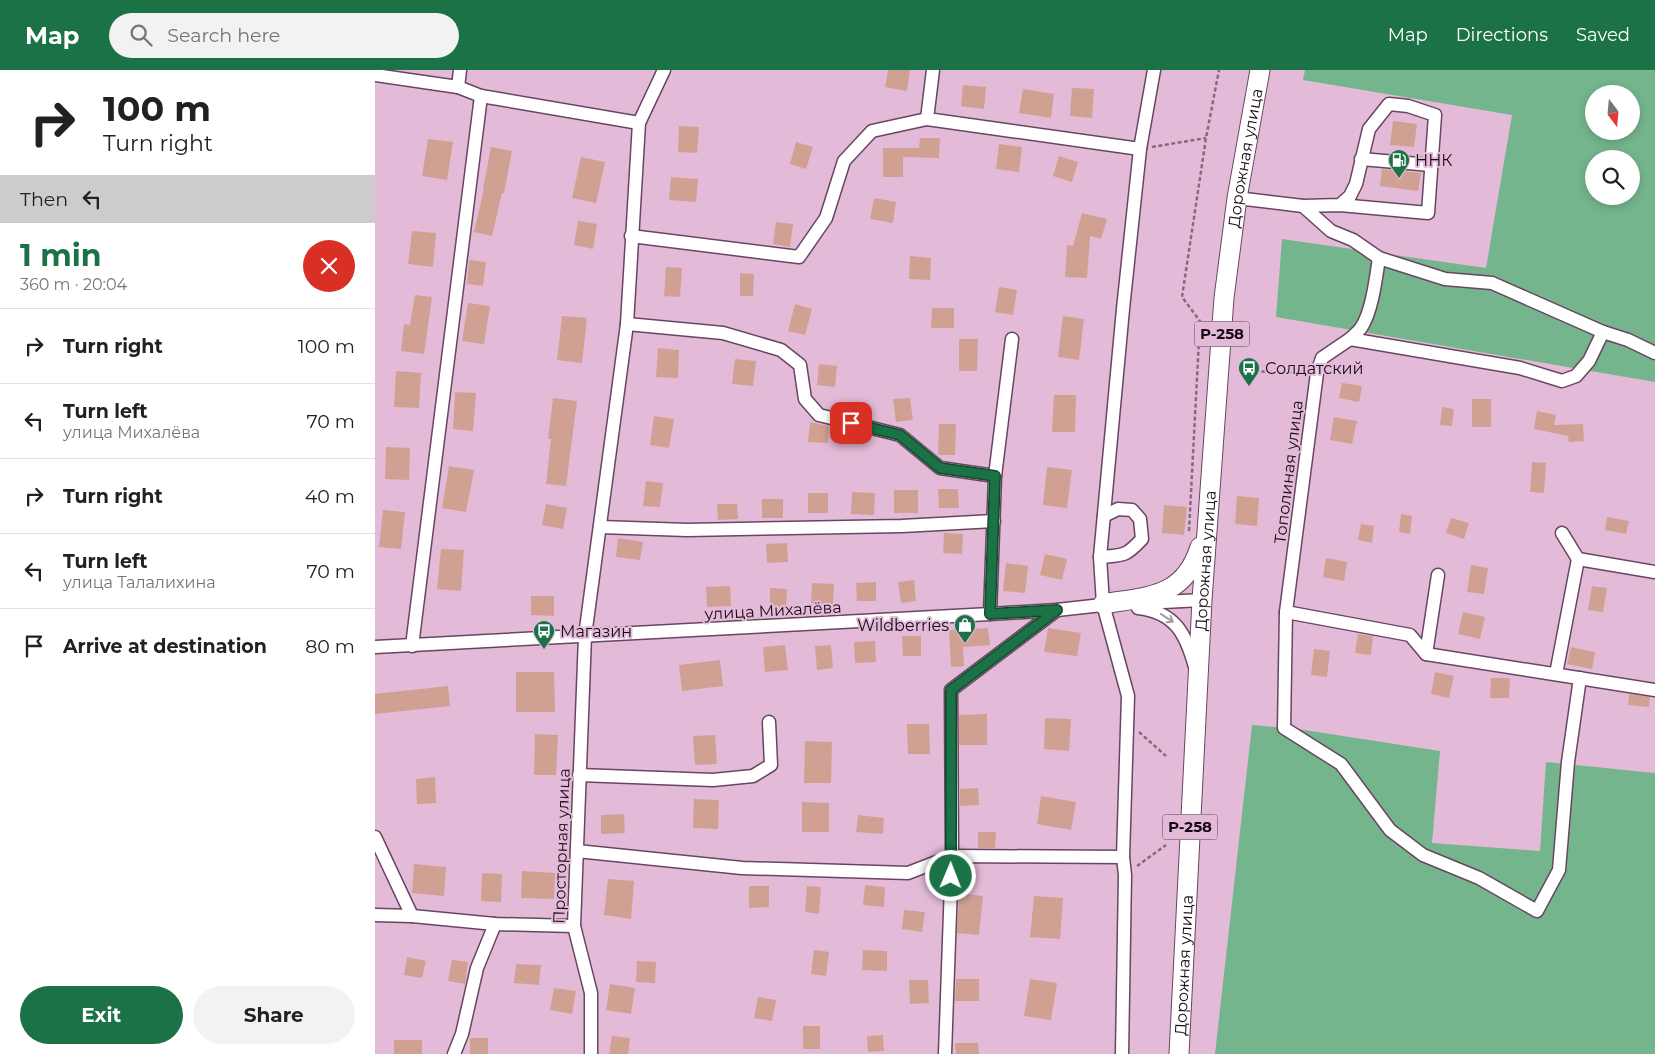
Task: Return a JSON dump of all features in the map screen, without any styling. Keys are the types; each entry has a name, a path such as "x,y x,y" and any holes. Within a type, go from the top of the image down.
{"highway":[{"name":"Дорожная улица","path":"1179,1054 1197,679 1225,298 1237,198 1260,70"},
{"path":"1103,604 1163,592 1179,583 1190,570 1199,552 1207,526"}],"street":[{"path":"458,87 460,70"},
{"path":"375,75 458,87 481,96 639,123 664,70"},
{"path":"927,119 933,70"},
{"path":"1122,1054 1125,875 1123,858 1128,696 1103,604 1100,558 1140,148 1154,70"},
{"path":"412,646 481,96"},
{"path":"1237,198 1303,206 1340,205 1427,213 1435,115 1408,106 1389,104 1369,129 1355,184 1350,196 1340,205"},
{"path":"631,236 799,257 826,218 844,161 872,131 927,119 1140,148"},
{"name":"Просторная улица","path":"591,1054 591,993 573,926 585,636 627,324 639,123"},
{"path":"1361,159 1431,165"},
{"path":"1303,206 1331,231 1353,240 1379,258 1445,278 1492,283 1655,353"},
{"path":"1350,340 1361,328 1367,314 1374,289 1379,258"},
{"path":"627,324 723,333 781,350 799,365 805,399 819,415 900,435 940,468 995,476"},
{"path":"1350,340 1520,368 1562,382 1576,376 1589,361 1603,332"},
{"path":"990,614 995,476 1012,339"},
{"name":"Тополиная улица","path":"1350,340 1322,358 1317,373 1286,612 1284,728 1341,764 1391,830 1423,856 1479,878 1537,911 1559,870 1568,762 1580,678"},
{"path":"1100,558 1129,553 1142,539 1140,520 1132,510 1118,509 1104,516"},
{"path":"600,527 687,530 902,526 994,521"},
{"path":"1555,674 1578,559 1562,533"},
{"path":"1578,559 1655,572"},
{"path":"1426,654 1438,575"},
{"name":"улица Михалёва","path":"375,647 990,614 1057,610 1103,604 1202,600"},
{"path":"1103,604 1143,608 1162,614 1176,624 1186,640 1197,679"},
{"path":"945,1054 951,856 951,690 1057,610"},
{"path":"1286,612 1410,635 1426,654 1655,690"},
{"path":"579,775 713,780 753,776 771,765 769,722"},
{"path":"375,837 412,916"},
{"path":"577,851 742,868 908,873 951,856 1123,858"},
{"path":"375,915 412,916 495,924 573,926"},
{"path":"454,1054 462,1034 477,968 495,924"}],"path":[{"path":"1189,531 1200,321 1182,297 1206,138 1219,70"},
{"path":"1140,148 1206,138"},
{"path":"1242,371 1317,373"},
{"path":"1127,721 1166,756"},
{"path":"1125,875 1166,845"}],"green space":[{"path":"1305,70 1655,70 1655,382 1276,317 1282,239 1486,268 1512,115 1303,80"},
{"path":"1252,725 1298,729 1440,751 1432,843 1540,851 1546,762 1655,773 1655,1054 1215,1054"}],"building":[{"path":"888,70 910,70 907,91 885,87"},
{"path":"963,85 986,87 984,109 961,106"},
{"path":"1072,88 1094,89 1092,118 1070,116"},
{"path":"1023,89 1054,94 1051,118 1019,113"},
{"path":"1393,121 1417,124 1414,147 1390,145"},
{"path":"679,126 699,127 697,153 678,152"},
{"path":"920,138 940,138 939,158 903,157 903,177 883,177 883,148 919,148"},
{"path":"428,139 453,142 447,180 422,176"},
{"path":"796,142 813,147 806,169 790,164"},
{"path":"999,144 1022,147 1019,172 996,169"},
{"path":"491,147 512,151 504,193 502,193 492,236 474,232"},
{"path":"1059,156 1078,162 1072,182 1053,176"},
{"path":"581,157 605,162 596,203 572,198"},
{"path":"1382,169 1421,173 1418,191 1380,186"},
{"path":"671,177 698,179 696,202 669,200"},
{"path":"874,198 896,202 893,223 870,219"},
{"path":"1082,213 1107,219 1101,239 1090,236 1087,278 1065,277 1067,245 1073,246"},
{"path":"578,221 597,224 593,249 574,245"},
{"path":"776,222 793,224 790,247 773,244"},
{"path":"412,231 436,233 433,267 408,264"},
{"path":"910,256 931,258 930,280 909,279"},
{"path":"469,260 486,262 483,286 467,284"},
{"path":"666,267 682,268 680,297 664,296"},
{"path":"740,273 754,274 753,296 740,296"},
{"path":"999,287 1017,290 1013,315 995,312"},
{"path":"415,295 432,297 424,354 401,351 404,324 410,325"},
{"path":"468,303 490,306 484,344 462,341"},
{"path":"795,304 812,309 805,335 788,331"},
{"path":"932,308 954,308 954,328 931,328"},
{"path":"562,316 587,318 582,363 557,360"},
{"path":"1063,316 1084,319 1079,360 1058,357"},
{"path":"959,339 978,339 977,371 959,371"},
{"path":"658,348 679,350 678,378 656,377"},
{"path":"735,359 756,361 753,386 732,384"},
{"path":"819,364 837,366 835,387 817,385"},
{"path":"396,371 421,373 419,408 394,407"},
{"path":"1342,383 1362,386 1359,402 1339,398"},
{"path":"455,392 476,393 473,431 453,429"},
{"path":"1054,395 1076,395 1075,432 1052,432"},
{"path":"553,398 577,401 566,486 546,484 551,439 548,439"},
{"path":"910,398 913,420 896,422 893,399"},
{"path":"1472,399 1491,399 1491,427 1472,427"},
{"path":"1442,407 1454,409 1452,426 1440,425"},
{"path":"1537,411 1556,415 1554,425 1583,424 1584,441 1569,442 1568,436 1534,429"},
{"path":"654,416 674,419 669,448 650,445"},
{"path":"1334,417 1357,421 1352,444 1330,440"},
{"path":"810,422 829,426 828,443 808,442"},
{"path":"939,424 956,424 955,455 938,455"},
{"path":"386,447 410,448 409,480 385,479"},
{"path":"1532,462 1546,463 1544,493 1530,492"},
{"path":"449,466 474,470 466,512 442,508"},
{"path":"1047,467 1072,470 1067,508 1043,505"},
{"path":"646,481 663,483 660,507 643,506"},
{"path":"938,489 958,489 959,508 939,508"},
{"path":"894,490 918,490 918,513 894,513"},
{"path":"852,492 875,493 874,515 851,514"},
{"path":"808,493 828,493 828,513 808,513"},
{"path":"1237,496 1259,498 1257,526 1235,524"},
{"path":"762,499 783,499 783,518 762,518"},
{"path":"546,504 567,508 563,529 542,525"},
{"path":"717,504 737,504 738,519 718,520"},
{"path":"1164,505 1187,507 1184,535 1162,533"},
{"path":"383,510 405,512 401,549 379,547"},
{"path":"1401,514 1412,516 1410,534 1399,532"},
{"path":"1607,517 1629,521 1626,534 1605,530"},
{"path":"1451,518 1469,523 1464,539 1446,533"},
{"path":"1361,524 1374,526 1372,543 1358,540"},
{"path":"944,533 963,534 962,554 943,553"},
{"path":"618,538 643,542 640,560 616,557"},
{"path":"787,543 788,562 767,563 766,544"},
{"path":"441,549 464,550 461,591 437,589"},
{"path":"1045,554 1067,559 1062,580 1040,575"},
{"path":"1326,558 1347,562 1344,581 1323,577"},
{"path":"1006,563 1028,566 1025,593 1003,591"},
{"path":"1471,565 1488,568 1484,594 1467,592"},
{"path":"914,580 916,601 901,603 898,582"},
{"path":"876,582 876,601 857,601 856,583"},
{"path":"812,583 834,584 833,604 811,603"},
{"path":"730,586 731,606 707,607 706,587"},
{"path":"1592,586 1607,588 1603,612 1588,610"},
{"path":"770,588 787,589 786,607 770,606"},
{"path":"531,596 554,596 554,616 531,615"},
{"path":"1463,612 1485,617 1480,639 1458,634"},
{"path":"988,628 990,645 963,647 964,666 951,667 949,630"},
{"path":"1048,628 1081,633 1077,656 1044,652"},
{"path":"1358,634 1373,636 1371,655 1355,653"},
{"path":"902,636 921,636 921,656 903,656"},
{"path":"875,641 876,662 855,663 854,642"},
{"path":"785,645 788,670 765,672 763,647"},
{"path":"831,645 833,668 817,670 815,646"},
{"path":"1571,647 1595,652 1592,669 1567,664"},
{"path":"1314,649 1330,651 1327,677 1311,675"},
{"path":"720,660 723,686 682,691 679,665"},
{"path":"516,672 554,672 555,712 516,712"},
{"path":"1435,672 1454,676 1449,698 1431,694"},
{"path":"1491,678 1510,678 1509,698 1490,698"},
{"path":"448,686 450,706 375,714 375,694"},
{"path":"1629,694 1650,697 1649,707 1628,705"},
{"path":"987,714 987,745 959,745 959,715"},
{"path":"1045,718 1071,719 1069,751 1044,749"},
{"path":"907,724 929,724 930,754 908,754"},
{"path":"535,734 558,735 556,775 534,775"},
{"path":"715,735 717,764 695,765 693,736"},
{"path":"805,741 832,742 831,783 804,783"},
{"path":"435,777 436,803 417,804 416,779"},
{"path":"978,788 979,805 960,806 960,789"},
{"path":"1041,796 1076,802 1071,830 1037,824"},
{"path":"694,799 719,800 718,829 693,828"},
{"path":"802,802 829,803 829,832 802,832"},
{"path":"624,814 625,833 601,834 601,815"},
{"path":"858,815 884,818 883,834 856,832"},
{"path":"978,832 996,832 995,848 978,848"},
{"path":"414,864 446,867 444,896 412,893"},
{"path":"522,871 555,873 554,899 521,898"},
{"path":"482,873 502,874 501,902 481,901"},
{"path":"608,879 634,881 631,919 604,915"},
{"path":"865,885 885,887 884,907 863,905"},
{"path":"749,886 769,886 769,907 749,908"},
{"path":"807,886 821,887 819,914 805,912"},
{"path":"959,893 983,896 979,935 957,933"},
{"path":"1034,896 1063,898 1060,939 1030,937"},
{"path":"904,910 925,912 922,932 902,929"},
{"path":"814,950 829,952 826,976 811,974"},
{"path":"863,950 887,951 887,971 862,970"},
{"path":"407,957 426,961 422,978 404,975"},
{"path":"452,960 468,962 465,984 448,981"},
{"path":"637,961 656,962 655,983 636,982"},
{"path":"516,964 541,965 539,985 514,983"},
{"path":"956,979 979,979 979,1001 955,1001"},
{"path":"1030,979 1057,983 1051,1020 1024,1016"},
{"path":"909,980 928,980 929,1003 910,1004"},
{"path":"610,984 635,988 631,1014 606,1010"},
{"path":"554,988 576,991 572,1014 550,1010"},
{"path":"758,997 776,1000 772,1021 754,1018"},
{"path":"803,1026 820,1026 820,1049 803,1049"},
{"path":"883,1035 884,1051 868,1052 867,1036"},
{"path":"612,1036 630,1038 628,1054 609,1054"},
{"path":"470,1038 488,1038 488,1054 470,1054"},
{"path":"394,1040 422,1040 422,1054 394,1054"},
{"path":"955,1043 978,1043 979,1054 956,1054"}],"place":[{"name":"ННК","path":"1399,179"},
{"name":"Солдатский","path":"1249,387"},
{"name":"Wildberries","path":"965,644"},
{"name":"Магазин","path":"544,650"}],"route":[{"path":"851,423 900,435 940,468 995,476 990,614 1057,610 951,690 951,876"}]}
